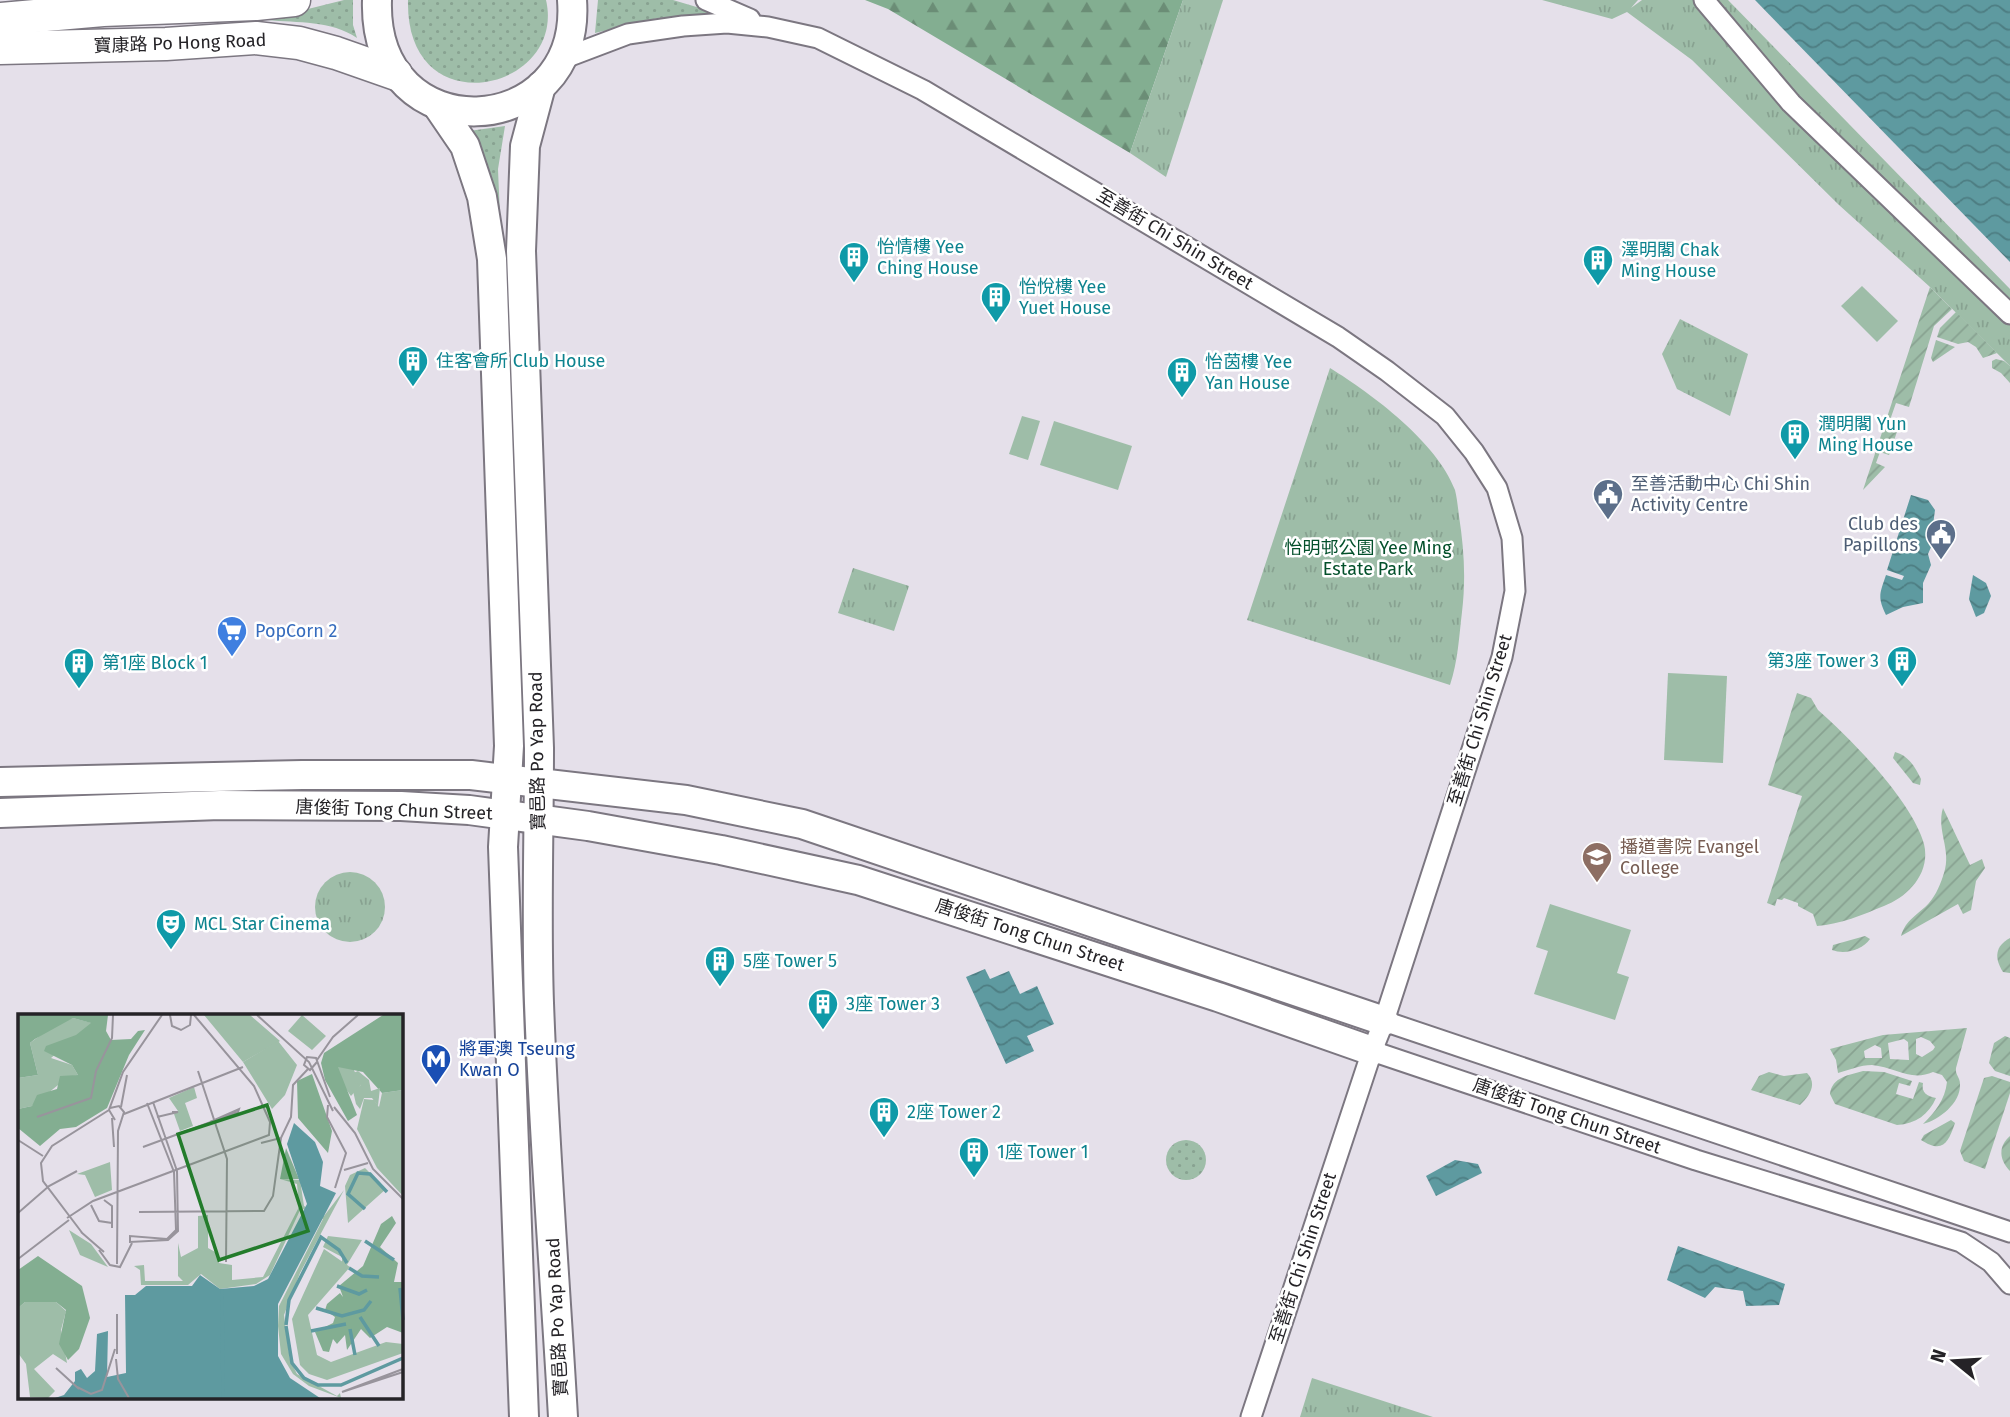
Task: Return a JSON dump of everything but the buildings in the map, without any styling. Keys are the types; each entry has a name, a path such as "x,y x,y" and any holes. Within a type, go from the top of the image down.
{"main road":[{"name":"寶康路 Po Hong Road","path":"0,19 103,10 294,0"},
{"name":"寶邑路 Po Yap Road","path":"377,0 376,24 383,50 397,74 422,97 437,105 456,110 493,110 512,105 541,86 562,59 572,30 572,0"},
{"name":"寶康路 Po Hong Road","path":"0,48 166,44 256,38 299,43 397,74"},
{"name":"寶邑路 Po Yap Road","path":"541,86 525,146 521,251 540,820 537,865 539,1004 563,1417"},
{"name":"寶邑路 Po Yap Road","path":"437,105 465,146 482,197 492,259 508,733 503,860 524,1417"},
{"name":"唐俊街 Tong Chun Street","path":"0,782 302,775 471,775 686,800 802,824 1384,1021"},
{"name":"唐俊街 Tong Chun Street","path":"0,813 220,805 401,806 468,810 588,826 858,880 1206,993 1372,1051"},
{"path":"765,860 785,852 799,837 802,824"}],"street":[{"name":"至善街 Chi Shin Street","path":"706,0 768,27"},
{"path":"1704,0 1791,103 2010,314"},
{"name":"至善街 Chi Shin Street","path":"562,59 628,34 683,26 727,23 768,27 818,38 917,87 1338,337 1445,416 1474,452 1497,488 1511,538 1515,592 1502,657 1384,1021 1251,1417"},
{"name":"唐俊街 Tong Chun Street","path":"1384,1021 2010,1232"},
{"name":"唐俊街 Tong Chun Street","path":"1372,1051 1688,1157 1961,1242 1991,1262 2010,1284"}],"green space":[{"path":"353,0 353,25 357,38 325,25 267,20 267,14 304,10"},
{"path":"408,0 546,0 546,31 533,56 511,74 484,82 456,80 431,67 414,40"},
{"path":"598,0 673,0 710,11 709,16 658,18 595,33"},
{"path":"865,0 1183,0 1130,153 888,9"},
{"path":"1183,0 1223,0 1166,177 1130,153"},
{"path":"1542,0 1638,0 1631,8 1642,0 1728,0 2010,289 2010,366 1930,287 1839,205 1692,60 1627,12 1612,19"},
{"path":"505,126 498,169 503,288 469,131"},
{"path":"1862,286 1898,321 1877,342 1841,306"},
{"path":"1930,287 1952,309 1934,326 1909,407 1896,403 1890,420 1900,423 1889,455 1880,452 1876,463 1885,467 1863,490"},
{"path":"1956,312 1997,353 1983,358 1976,347 1968,342 1958,344 1937,337 1940,328"},
{"path":"1680,319 1748,354 1730,416 1677,389 1662,354"},
{"path":"1936,340 1955,347 1933,362 1931,358"},
{"path":"1996,359 2010,366 2010,383 1992,368 1992,361"},
{"name":"怡明邨公園 Yee Ming Estate Park","path":"1330,368 1365,391 1419,437 1434,454 1455,490 1462,540 1464,588 1458,649 1450,685 1247,620"},
{"path":"1022,416 1040,421 1028,460 1009,454"},
{"path":"1054,421 1132,446 1118,490 1040,465"},
{"path":"853,568 909,586 894,631 838,613"},
{"path":"1668,673 1727,676 1723,763 1664,760"},
{"path":"1797,693 1811,698 1818,710 1879,772 1917,827 1925,855 1921,874 1901,897 1851,919 1817,926 1813,914 1798,906 1798,903 1784,898 1777,899 1775,906 1767,903 1802,796 1768,785"},
{"path":"1895,752 1911,762 1921,779 1920,785 1913,783 1893,758"},
{"path":"1943,808 1970,865 1982,859 1985,868 1976,881 1971,910 1963,914 1958,904 1901,936 1909,921 1932,900 1943,877 1946,856 1941,824"},
{"path":"350,872 369,878 379,888 385,907 379,926 369,936 350,942 331,936 321,926 315,907 321,888 331,878"},
{"path":"1550,904 1631,930 1617,973 1629,977 1615,1020 1534,994 1548,951 1536,947"},
{"path":"1865,936 1870,939 1858,949 1848,952 1832,950 1833,945"},
{"path":"2010,938 2010,973 2003,972 1997,953 2001,945"},
{"path":"1967,1028 1956,1068 1960,1082 1957,1098 1942,1115 1923,1124 1942,1100 1947,1082 1942,1075 1933,1072 1910,1075 1872,1065 1838,1073 1836,1060 1830,1049 1883,1035","holes":["1921,1037 1935,1047 1922,1057 1916,1054 1916,1039","1904,1039 1908,1042 1909,1060 1890,1059 1888,1043","1875,1045 1881,1048 1882,1058 1865,1058 1864,1051"]},
{"path":"2005,1036 2010,1038 2010,1076 1995,1071 1989,1063 1994,1043"},
{"path":"1863,1071 1884,1072 1912,1081 1910,1086 1899,1083 1896,1094 1913,1099 1919,1082 1923,1083 1925,1094 1936,1098 1930,1109 1921,1117 1910,1123 1897,1125 1835,1104 1830,1094 1834,1084 1842,1078"},
{"path":"1769,1072 1784,1076 1807,1073 1812,1082 1809,1094 1800,1105 1751,1090 1759,1076"},
{"path":"1992,1076 2010,1082 2010,1093 1985,1169 1964,1161 1960,1151 1984,1078"},
{"path":"1951,1120 1955,1123 1944,1144 1935,1146 1921,1140 1924,1135"},
{"path":"2010,1136 2010,1171 2001,1153 2003,1144"},
{"path":"1186,1140 1194,1141 1200,1146 1205,1152 1205,1168 1200,1174 1194,1179 1186,1180 1178,1179 1172,1174 1167,1168 1166,1160 1167,1152 1172,1146 1178,1141"},
{"path":"1312,1378 1433,1417 1300,1417"}],"water":[{"path":"1755,0 2010,0 2010,262"},
{"path":"1911,495 1928,500 1935,510 1935,538 1928,554 1931,565 1923,583 1923,603 1903,607 1886,615 1881,604 1881,591 1886,575 1902,580 1904,576 1887,570"},
{"path":"1973,575 1986,583 1991,596 1984,613 1976,617 1969,599"},
{"path":"985,969 990,979 1009,971 1020,994 1037,986 1054,1024 1027,1036 1034,1051 1006,1064 966,977"},
{"path":"1455,1160 1478,1164 1482,1173 1436,1196 1426,1176"},
{"path":"1678,1246 1785,1284 1779,1305 1746,1306 1743,1291 1715,1287 1705,1298 1667,1280"}],"place":[{"name":"怡情樓 Yee Ching House","path":"854,284"},
{"name":"澤明閣 Chak Ming House","path":"1598,287"},
{"name":"怡悅樓 Yee Yuet House","path":"996,324"},
{"name":"住客會所 Club House","path":"413,388"},
{"name":"怡茵樓 Yee Yan House","path":"1182,399"},
{"name":"潤明閣 Yun Ming House","path":"1795,461"},
{"name":"至善活動中心 Chi Shin Activity Centre","path":"1608,521"},
{"name":"Club des Papillons","path":"1941,561"},
{"name":"PopCorn 2","path":"232,658"},
{"name":"第3座 Tower 3","path":"1902,688"},
{"name":"第1座 Block 1","path":"79,690"},
{"name":"播道書院 Evangel College","path":"1597,884"},
{"name":"MCL Star Cinema","path":"171,951"},
{"name":"5座 Tower 5","path":"720,988"},
{"name":"3座 Tower 3","path":"823,1031"},
{"name":"將軍澳 Tseung Kwan O","path":"436,1086"},
{"name":"2座 Tower 2","path":"884,1139"},
{"name":"1座 Tower 1","path":"974,1179"}]}
